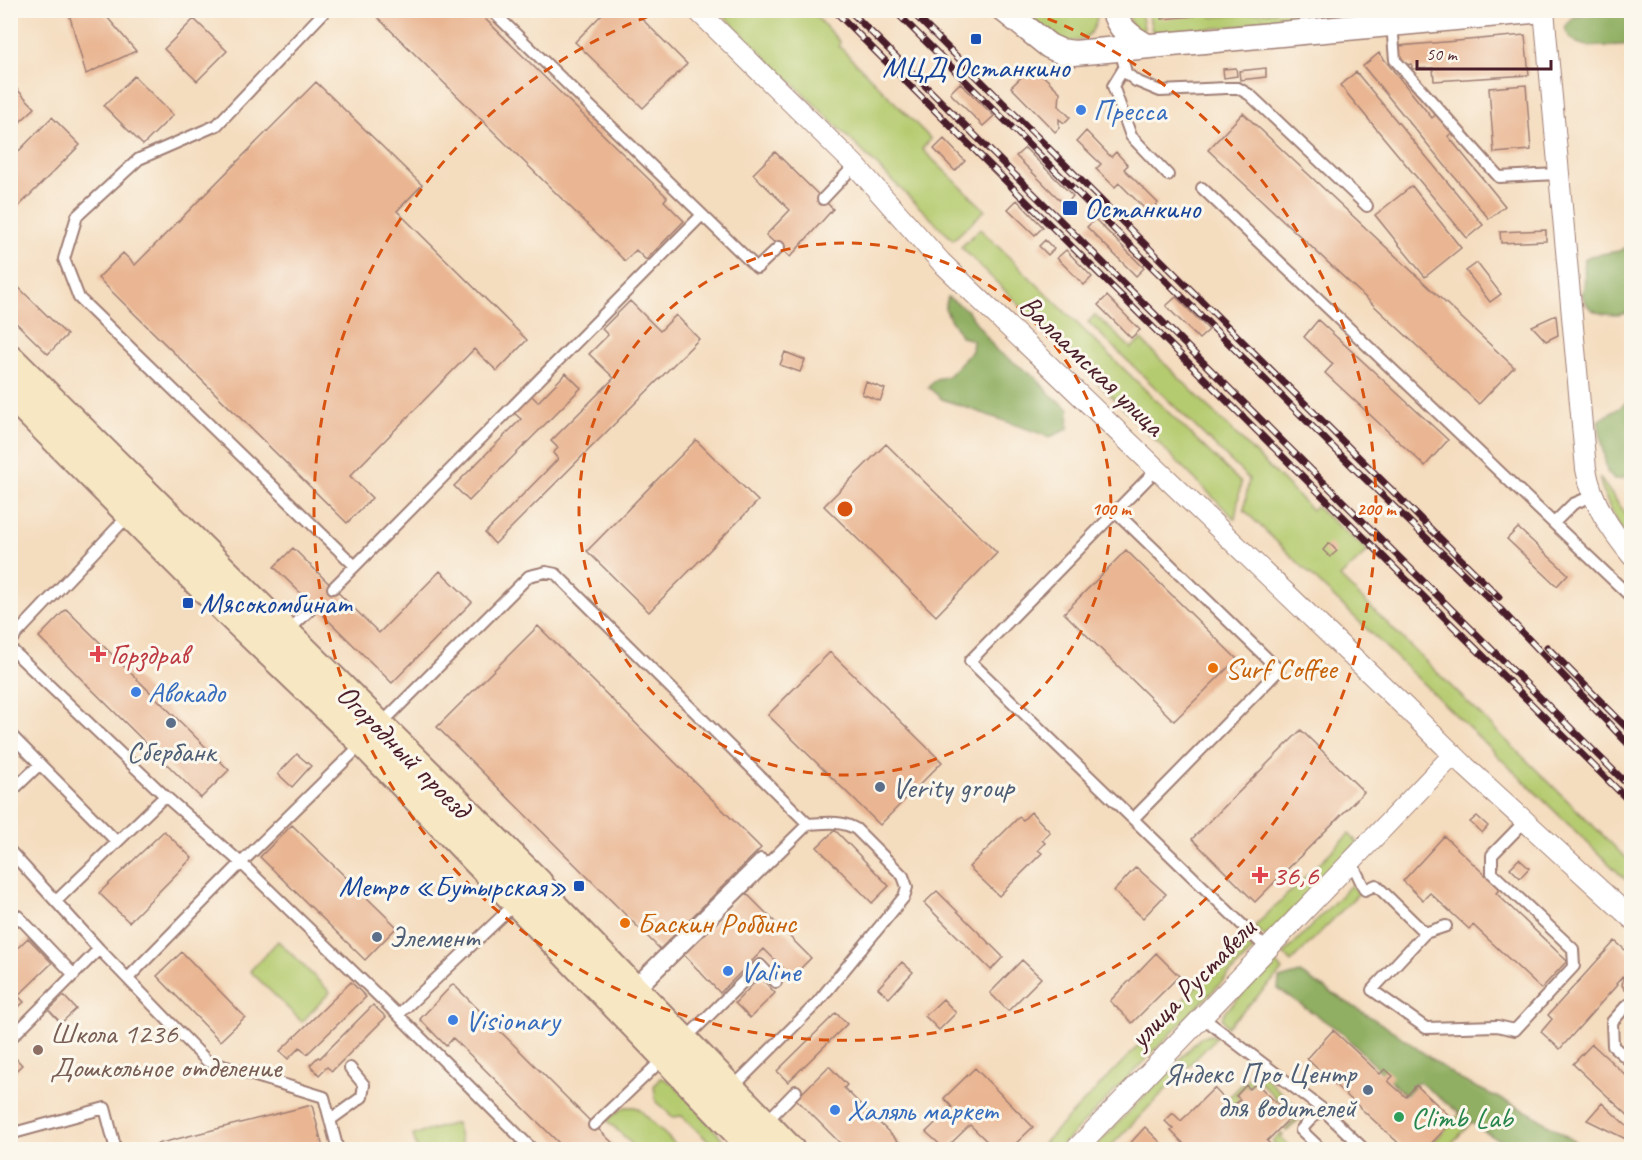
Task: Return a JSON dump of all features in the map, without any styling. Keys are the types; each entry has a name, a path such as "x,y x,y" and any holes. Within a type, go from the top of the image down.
{"main road":[{"name":"Огородный проезд","path":"10,359 286,633 518,902 675,1048 760,1137 790,1149"},
{"name":"Огородный проезд","path":"10,393 230,614 371,734 538,883 555,908 634,990 675,1048 731,1089 760,1137"}],"street":[{"name":"Валаамская улица","path":"697,10 855,165 941,262 1453,755 1632,919"},
{"path":"1004,10 1049,46 1060,51 1122,58 1147,46 1392,24 1461,14 1543,10 1586,469 1592,496 1632,556"},
{"path":"1080,52 1101,38 1115,14 1129,35 1147,46"},
{"name":"улица Руставели","path":"1077,1149 1266,948 1453,755"}],"lane":[{"path":"326,10 217,124 139,159 77,216 64,259 79,298 355,566"},
{"path":"491,10 757,268 779,246"},
{"path":"1392,24 1395,60 1499,177 1557,174"},
{"path":"1122,58 1113,86 1131,136 1168,175"},
{"path":"1122,58 1131,78 1161,92 1238,88 1250,95 1367,206"},
{"path":"823,199 855,165"},
{"path":"1202,188 1632,598"},
{"path":"333,588 701,216"},
{"path":"1157,469 970,661 1266,948"},
{"path":"1554,523 1573,504 1592,496"},
{"path":"1116,512 1279,670 1133,819"},
{"path":"10,640 131,513"},
{"path":"128,978 240,863 529,576 546,572 556,574 808,824"},
{"path":"286,633 314,606"},
{"path":"10,648 165,796 240,863 398,1016 522,1145 533,1149"},
{"path":"10,735 117,842"},
{"path":"10,793 40,764"},
{"path":"56,902 165,796"},
{"path":"1446,926 1425,933 1372,990 1426,1028 1497,1026 1515,1030 1574,966 1573,949 1492,873 1492,855 1526,820"},
{"path":"634,990 808,824 837,822 849,825 856,829 903,876 906,882 904,897 818,1003 731,1089"},
{"path":"10,851 99,949 207,1061 324,1097 338,1149"},
{"path":"634,990 761,859"},
{"path":"1351,861 1365,890 1376,885 1425,933"},
{"path":"398,1016 518,902"},
{"path":"10,924 18,916 74,975"},
{"path":"10,1039 99,949"},
{"path":"594,1125 760,965 776,982"},
{"path":"1632,1005 1628,1005 1612,1022 1613,1046 1632,1064"},
{"path":"1202,1017 1321,1108 1365,1149"},
{"path":"330,1120 362,1097 364,1084 350,1068"},
{"path":"760,1137 796,1091"},
{"path":"10,1134 105,1108 116,1149"},
{"path":"1321,1108 1301,1130 1322,1149"}],"green space":[{"path":"1293,10 1408,11 1162,33 1152,31 1148,11 1205,11 1213,17"},
{"path":"719,11 811,11 840,42 839,46 931,139 922,149 985,210 953,240"},
{"path":"1023,11 1097,11 1094,28 1089,34 1077,41 1069,41 1052,35"},
{"path":"1128,11 1141,11 1144,28 1140,34 1131,24"},
{"path":"1631,11 1631,44 1582,45 1568,35 1565,26 1574,17"},
{"path":"980,229 1241,483 1235,519 961,247"},
{"path":"1631,245 1631,311 1610,315 1593,310 1582,294 1585,259 1619,251"},
{"path":"948,297 967,310 996,350 1035,377 1050,394 1069,409 1068,429 1050,437 942,399 928,387 936,379 948,376 972,351 973,340 962,337 945,308"},
{"path":"1095,315 1131,348 1141,340 1312,510 1316,507 1368,551 1340,577 1631,863 1631,885 1244,510 1249,479 1088,322"},
{"path":"1631,398 1631,472 1622,479 1614,479 1607,472 1598,421"},
{"path":"1599,477 1631,521 1631,545 1612,512"},
{"path":"1349,834 1358,843 1266,937 1254,927"},
{"path":"1351,885 1359,893 1291,962 1284,954"},
{"path":"1241,940 1253,950 1058,1149 1037,1150"},
{"path":"278,941 330,992 302,1022 250,971"},
{"path":"1274,962 1283,970 1227,1027 1222,1019 1224,1013"},
{"path":"1300,973 1393,1031 1461,1080 1530,1113 1577,1143 1593,1149 1514,1149 1480,1129 1419,1082 1405,1095 1341,1032 1278,989 1279,979"},
{"path":"1210,1035 1217,1037 1108,1149 1096,1149 1098,1144 1201,1037"},
{"path":"1256,1073 1264,1076 1283,1095 1278,1100 1257,1079 1248,1087 1246,1085 1236,1095 1240,1099 1232,1107 1226,1100"},
{"path":"660,1078 667,1080 686,1097 731,1149 720,1149 711,1141 709,1142 682,1116 673,1117 656,1102 654,1086"},
{"path":"1287,1098 1304,1114 1287,1131 1285,1130 1296,1118 1281,1103"},
{"path":"625,1107 639,1109 680,1149 637,1149 607,1120"},
{"path":"1460,1114 1473,1121 1446,1149 1426,1150"},
{"path":"456,1123 463,1149 417,1149 413,1135"},
{"path":"1281,1133 1283,1135 1280,1138 1293,1149 1280,1149 1272,1142"}],"building":[{"path":"68,10 101,10 136,51 86,74"},
{"path":"370,10 476,10 667,197 664,201 684,221 646,260 636,250 625,261"},
{"path":"606,10 633,10 687,64 643,108 575,42"},
{"path":"1161,10 1195,10 1195,16 1162,19"},
{"path":"194,19 227,51 197,81 164,49"},
{"path":"1525,35 1529,75 1434,81 1433,68 1412,69 1412,64 1401,65 1399,46"},
{"path":"1379,53 1432,118 1438,113 1454,131 1448,136 1505,206 1489,219 1363,66"},
{"path":"1033,66 1060,92 1059,106 1070,117 1064,123 1059,119 1059,128 1055,132 1011,87"},
{"path":"1236,68 1237,76 1224,78 1223,69"},
{"path":"1266,68 1266,77 1240,80 1239,71"},
{"path":"1356,72 1483,225 1467,238 1340,85"},
{"path":"134,76 173,115 143,145 104,106"},
{"path":"10,82 35,108 10,131"},
{"path":"316,82 422,185 397,211 527,340 497,371 474,349 350,476 372,498 347,523 98,278 123,253 135,265"},
{"path":"960,83 994,116 983,126 950,93"},
{"path":"1526,85 1531,150 1494,153 1489,88"},
{"path":"1243,113 1514,367 1479,404 1208,150"},
{"path":"52,117 80,145 10,215 10,160"},
{"path":"1086,131 1111,157 1116,152 1128,165 1124,169 1158,203 1149,213 1119,183 1115,187 1096,169 1101,164 1077,141"},
{"path":"944,139 965,161 955,171 934,149"},
{"path":"1025,148 1073,196 1065,205 1016,156"},
{"path":"775,152 833,209 790,257 766,235 790,210 753,174"},
{"path":"1412,186 1461,248 1425,277 1375,215"},
{"path":"1017,200 1043,227 1035,235 1008,209"},
{"path":"1095,219 1144,268 1136,276 1087,227"},
{"path":"1546,230 1546,241 1501,243 1500,232"},
{"path":"1045,240 1054,249 1048,255 1039,246"},
{"path":"1066,250 1092,277 1084,285 1057,258"},
{"path":"1477,263 1501,294 1490,302 1466,271"},
{"path":"10,279 67,335 48,354 10,317"},
{"path":"1107,296 1140,330 1131,338 1098,305"},
{"path":"1176,297 1209,330 1199,339 1166,306"},
{"path":"630,301 660,331 676,315 699,339 495,544 485,533 558,459 553,453 558,448 551,441 614,378 589,354 608,335 602,329"},
{"path":"1556,315 1558,335 1546,341 1532,326"},
{"path":"1318,320 1448,440 1425,466 1325,373 1333,364 1304,337"},
{"path":"785,352 805,360 800,372 780,365"},
{"path":"566,373 581,388 469,501 454,486 521,419 513,412 530,394 538,402"},
{"path":"866,382 885,389 880,401 862,394"},
{"path":"696,440 758,501 649,612 587,551"},
{"path":"886,444 997,553 936,616 824,506"},
{"path":"1518,528 1568,574 1557,586 1507,539"},
{"path":"1329,543 1337,551 1330,557 1323,550"},
{"path":"293,548 379,633 440,571 472,602 392,683 274,567"},
{"path":"1126,550 1237,659 1174,721 1064,613"},
{"path":"66,609 229,770 201,798 39,637"},
{"path":"538,626 761,848 660,949 437,727"},
{"path":"830,652 942,762 880,825 768,715"},
{"path":"1301,730 1364,792 1255,902 1192,839"},
{"path":"297,754 311,766 292,787 278,774"},
{"path":"1031,812 1050,832 1042,840 1045,843 1038,850 1042,853 999,896 969,867 1019,817 1023,820"},
{"path":"1477,816 1488,826 1482,833 1470,822"},
{"path":"292,825 397,927 365,960 260,857"},
{"path":"835,830 889,886 872,903 817,847"},
{"path":"164,831 192,858 129,922 99,893"},
{"path":"1444,836 1500,889 1496,893 1567,961 1541,989 1473,925 1469,929 1430,893 1423,900 1403,881"},
{"path":"1519,859 1529,868 1520,878 1510,868"},
{"path":"1136,867 1166,894 1143,918 1114,891"},
{"path":"937,891 1003,957 991,970 924,903"},
{"path":"745,892 811,958 792,977 764,949 720,993 683,954"},
{"path":"28,938 52,963 18,996 24,1002 10,1015 10,955"},
{"path":"1615,941 1632,956 1632,967 1625,973 1632,971 1632,993 1625,990 1622,985 1624,975 1560,1049 1541,1032 1552,1019 1548,1015"},
{"path":"182,952 245,1017 220,1041 157,976"},
{"path":"1156,953 1179,976 1132,1023 1110,1001"},
{"path":"1022,960 1041,978 1008,1011 990,993"},
{"path":"902,962 913,972 889,998 878,988"},
{"path":"760,977 775,993 750,1018 735,1003"},
{"path":"351,982 366,997 307,1054 300,1047 288,1059 280,1051"},
{"path":"453,984 619,1149 565,1149 453,1038 446,1046 420,1019"},
{"path":"64,996 76,1009 61,1023 49,1010"},
{"path":"943,999 956,1013 939,1030 925,1016"},
{"path":"373,1005 386,1017 332,1071 327,1067 319,1075 310,1065 318,1057 320,1058"},
{"path":"836,1013 847,1024 788,1082 777,1071"},
{"path":"1333,1030 1380,1074 1385,1069 1393,1076 1388,1081 1406,1097 1416,1085 1454,1120 1426,1149 1405,1149 1307,1059"},
{"path":"1592,1044 1632,1081 1632,1119 1573,1064"},
{"path":"10,1052 22,1065 10,1076"},
{"path":"829,1066 847,1085 844,1088 906,1149 846,1149 796,1099"},
{"path":"975,1068 1033,1127 1010,1149 995,1149 970,1125 945,1149 926,1132 952,1107 944,1098"},
{"path":"1256,1083 1291,1117 1267,1141 1275,1149 1189,1149 1171,1131 1173,1129 1165,1121 1173,1113 1181,1121 1214,1088 1232,1107 1240,1099 1236,1096 1246,1085 1250,1089"},
{"path":"1602,1103 1632,1131 1632,1142 1587,1120"},
{"path":"312,1105 323,1148 146,1149 145,1147"},
{"path":"1145,1127 1167,1149 1125,1149"}],"railway":[{"path":"834,10 1632,804"},
{"path":"849,10 1632,789"},
{"path":"894,10 1355,469 1501,610 1632,748"},
{"path":"910,10 1499,597"},
{"path":"1547,647 1632,733"}],"place":[{"name":"МЦД Останкино","path":"976,39"},
{"name":"Пресса","path":"1081,110"},
{"name":"Останкино","path":"1070,208"},
{"name":"Мясокомбинат","path":"188,603"},
{"name":"Горздрав","path":"98,654"},
{"name":"Surf Coffee","path":"1213,668"},
{"name":"Авокадо","path":"136,692"},
{"name":"Сбербанк","path":"171,723"},
{"name":"Verity group","path":"880,787"},
{"name":"36,6","path":"1260,875"},
{"name":"Метро «Бутырская»","path":"579,886"},
{"name":"Баскин Роббинс","path":"625,923"},
{"name":"Элемент","path":"377,937"},
{"name":"Valine","path":"728,971"},
{"name":"Visionary","path":"453,1020"},
{"name":"Школа 1236 Дошкольное отделение","path":"38,1050"},
{"name":"Яндекс Про Центр для водителей","path":"1368,1090"},
{"name":"Халяль маркет","path":"835,1110"},
{"name":"Climb Lab","path":"1399,1117"}]}
